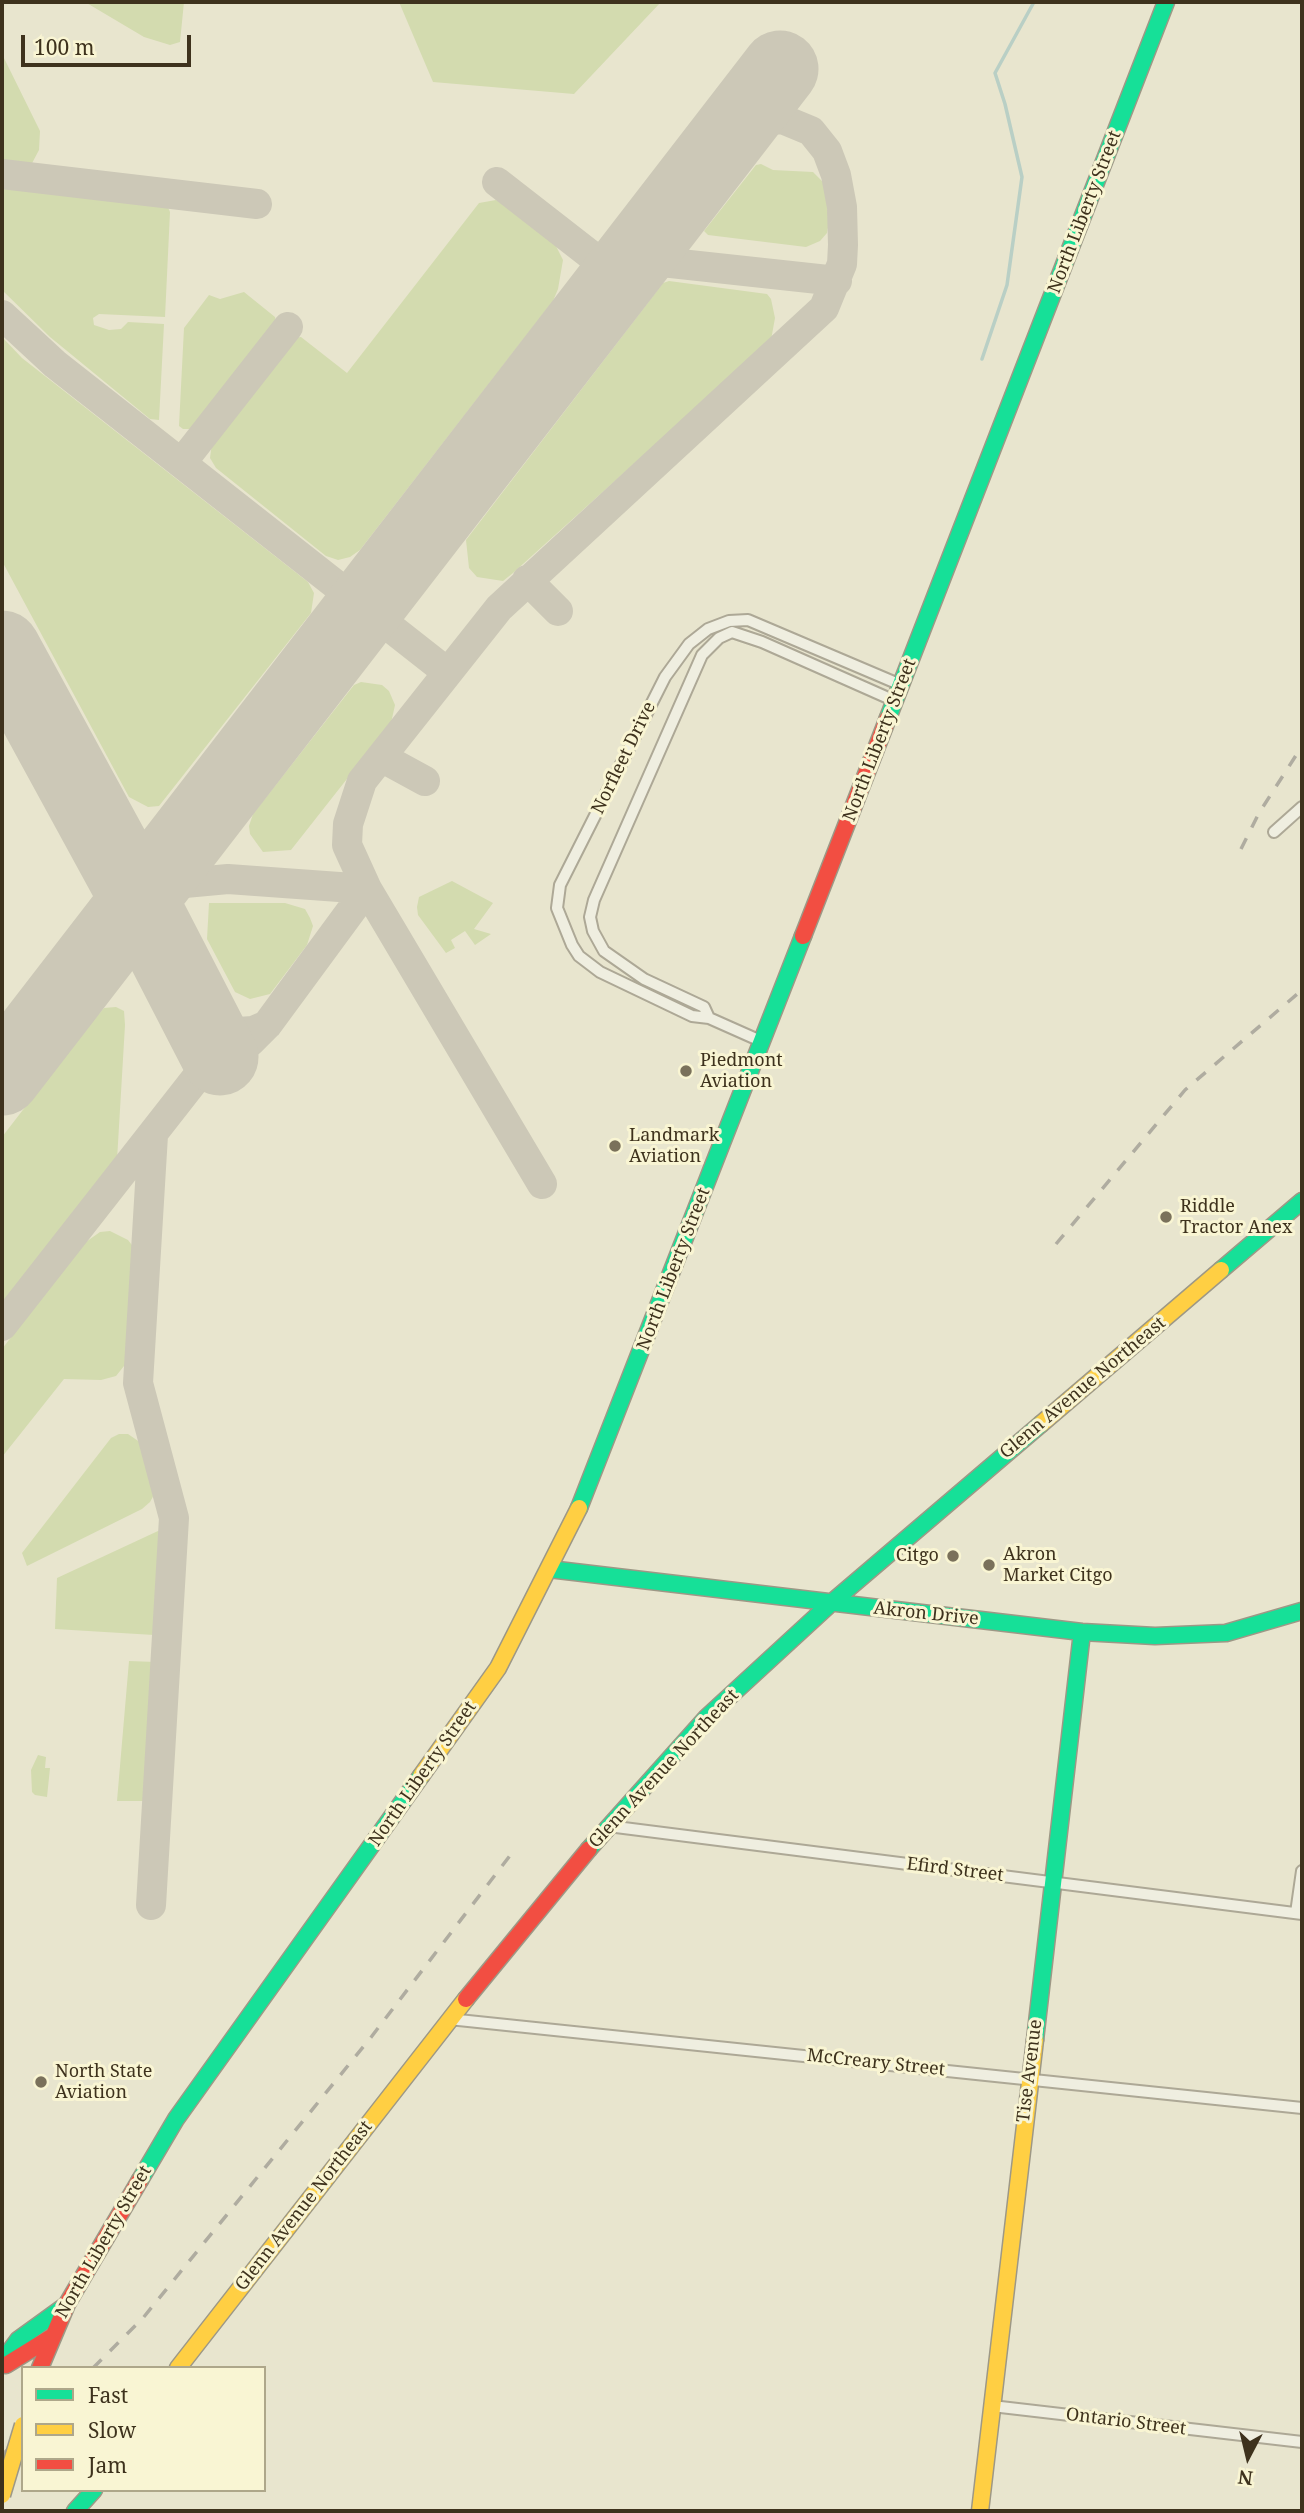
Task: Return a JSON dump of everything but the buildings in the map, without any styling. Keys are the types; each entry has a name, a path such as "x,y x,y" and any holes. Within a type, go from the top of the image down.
{"main road":[{"name":"North Liberty Street","path":"40,2366 67,2304 176,2119 498,1668 588,1489 1167,2"},
{"name":"Glenn Avenue Northeast","path":"180,2366 449,2019 608,1826 706,1718 830,1604 1302,1200"},
{"name":"Akron Drive","path":"549,1569 1082,1632 1155,1636 1226,1633 1302,1611"},
{"name":"Tise Avenue","path":"979,2511 1082,1632"},
{"path":"2,2362 19,2340 67,2304"},
{"path":"2,2369 31,2347 53,2336"},
{"path":"2,2495 21,2432"},
{"path":"77,2510 92,2492"}],"street":[{"name":"Norfleet Drive","path":"763,1042 709,1017 692,1016 600,972 579,956 557,908 557,896 657,690 689,644 714,625 743,619 754,622 901,684"},
{"path":"754,622 748,637 895,701"},
{"name":"Norfleet Drive","path":"709,1017 704,1007 644,979 604,951 593,931 591,908 702,655 719,638 732,632 748,637"},
{"path":"834,674 840,659"},
{"path":"1274,832 1302,807"},
{"name":"Efird Street","path":"608,1826 1299,1913"},
{"path":"1299,1913 1302,1871"},
{"name":"McCreary Street","path":"449,2019 1302,2108"},
{"name":"Ontario Street","path":"992,2406 1302,2442"}],"green space":[{"path":"85,2 184,2 180,42 170,45 144,37"},
{"path":"399,2 661,2 574,94 433,82"},
{"path":"2,54 40,131 39,150 30,167 2,164"},
{"path":"761,164 773,170 813,172 825,184 829,222 827,233 820,241 806,247 708,235 704,231 756,165"},
{"path":"2,183 167,205 170,212 165,317 99,314 93,318 94,325 109,330 121,329 128,322 164,324 159,420 150,419 50,337 2,290"},
{"path":"496,200 531,220 551,236 563,260 553,301 360,550 350,557 338,560 326,556 216,468 210,458 212,443 291,338 301,337 347,373 479,203"},
{"path":"669,281 767,294 771,299 775,318 771,340 513,573 503,581 477,577 469,568 466,540 663,283"},
{"path":"244,292 275,317 277,327 201,424 195,429 183,429 179,426 184,328 209,295 220,299"},
{"path":"2,337 22,358 308,582 314,593 311,613 159,806 148,807 129,797 2,561"},
{"path":"361,682 382,685 389,691 395,705 391,723 291,850 263,852 250,834 249,826 253,814 354,685"},
{"path":"452,881 493,903 474,929 491,934 475,945 465,931 451,940 455,948 446,953 418,915 417,907 419,897"},
{"path":"209,903 285,903 305,909 313,926 307,945 270,994 250,999 235,992 207,939"},
{"path":"116,1007 124,1011 125,1025 117,1160 2,1308 2,1137 104,1008"},
{"path":"110,1231 128,1240 135,1249 132,1356 116,1376 101,1380 64,1379 2,1457 2,1349 83,1244 100,1232"},
{"path":"128,1434 144,1445 155,1493 150,1502 142,1509 27,1566 22,1553 111,1438"},
{"path":"158,1531 163,1533 163,1540 154,1635 55,1629 57,1578"},
{"path":"129,1661 156,1662 146,1801 117,1801"},
{"path":"38,1755 46,1757 45,1768 50,1768 47,1797 32,1792 31,1770"}],"waterway":[{"path":"982,359 1007,285 1022,177 995,73 1034,2"}],"taxiway":[{"path":"2,1326 204,1068 250,1042 267,1025 367,889 347,845 348,824 362,781 499,608 824,308 842,264 843,245 842,207 836,175 827,151 811,131 782,119 758,121 727,138"},
{"path":"2,174 257,204"},
{"path":"497,182 619,277"},
{"path":"634,259 837,281"},
{"path":"2,315 55,364 447,672"},
{"path":"183,461 288,327"},
{"path":"527,580 558,611"},
{"path":"381,757 425,781"},
{"path":"93,817 130,854 160,873 193,877"},
{"path":"139,900 174,884 228,879 367,889 542,1184"},
{"path":"193,1007 219,1024 238,1032 253,1031 267,1025"},
{"path":"151,1905 174,1518 138,1383 153,1135"}],"runway":[{"path":"2,1077 780,69"},
{"path":"2,649 139,900 220,1057"}],"railway":[{"path":"1241,849 1259,813 1302,746"},
{"path":"1056,1244 1185,1090 1302,990"},
{"path":"95,2366 143,2318 372,2036 515,1849"},
{"path":"2,2455 21,2437"}],"traffic: fast":[{"path":"888,718 1166,2"},
{"path":"579,1508 803,936"},
{"path":"1221,1270 1302,1201"},
{"path":"589,1849 706,1718 830,1604 1041,1424"},
{"path":"549,1569 1082,1632 1155,1636 1226,1633 1302,1611"},
{"path":"1035,2040 1082,1632"},
{"path":"140,2180 176,2119 421,1776"},
{"path":"2,2362 18,2340 65,2306"},
{"path":"75,2511 92,2492"}],"traffic: slow":[{"path":"1041,1424 1221,1270"},
{"path":"421,1776 498,1668 579,1508"},
{"path":"180,2366 466,1999"},
{"path":"980,2511 1035,2040"},
{"path":"2,2495 21,2432"}],"traffic: jam":[{"path":"803,936 888,718"},
{"path":"466,1999 589,1849"},
{"path":"41,2366 67,2304 140,2180"},
{"path":"6,2365 53,2336"}],"place":[{"name":"Piedmont Aviation","path":"686,1071"},
{"name":"Landmark Aviation","path":"615,1146"},
{"name":"Riddle Tractor Anex","path":"1166,1217"},
{"name":"Citgo","path":"953,1556"},
{"name":"Akron Market Citgo","path":"989,1565"},
{"name":"North State Aviation","path":"41,2082"}]}
